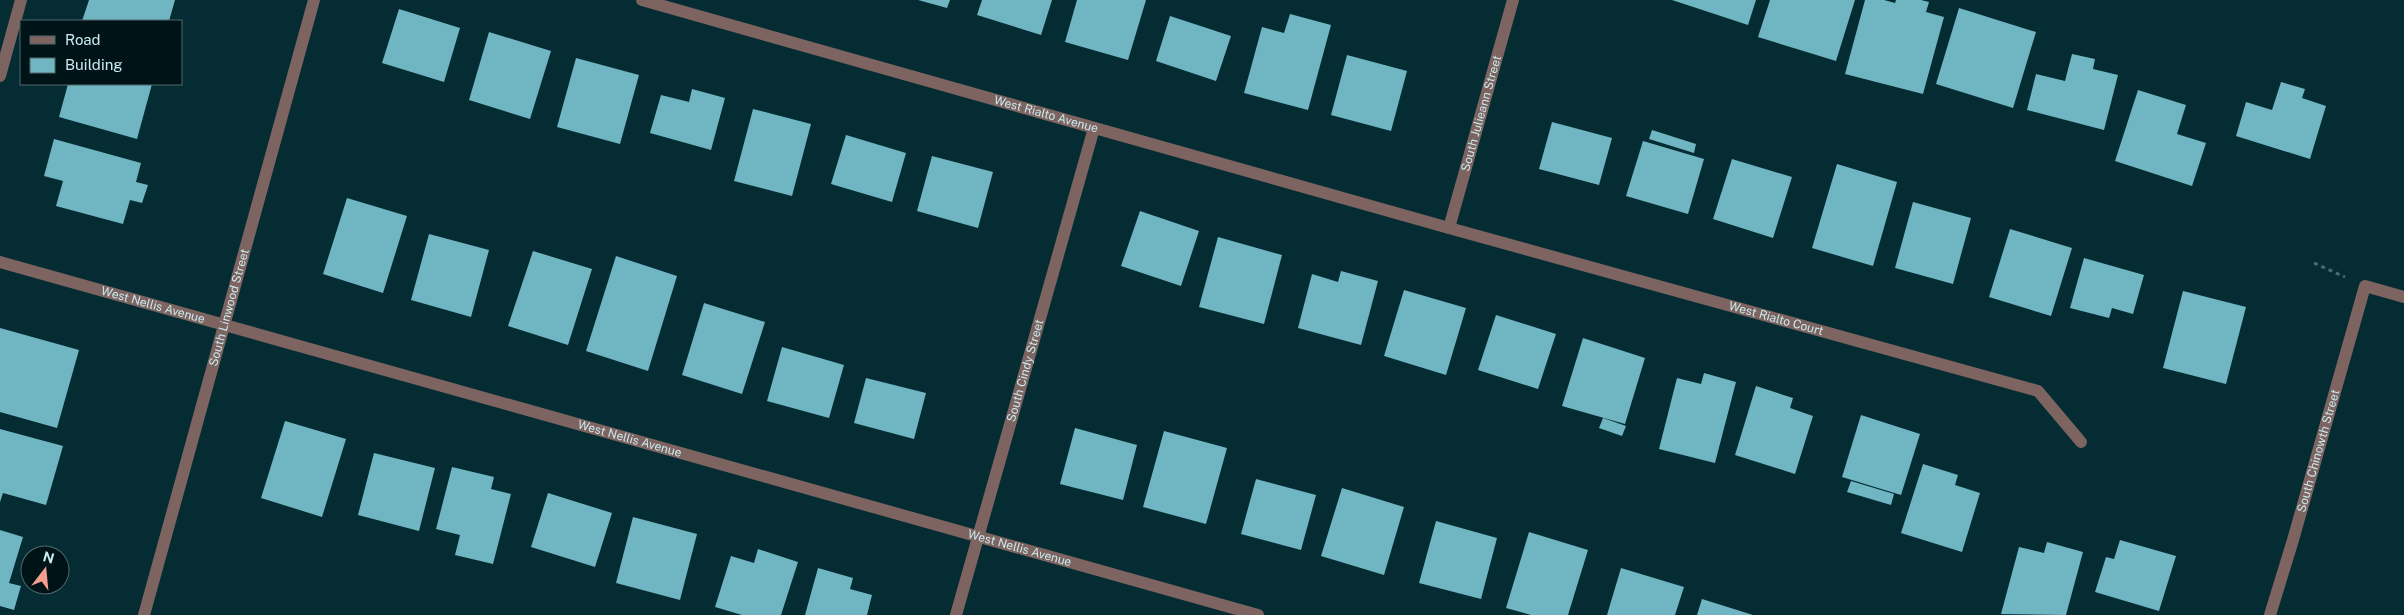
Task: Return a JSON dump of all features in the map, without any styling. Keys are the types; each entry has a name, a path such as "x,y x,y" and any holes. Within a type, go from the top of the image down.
{"street":[{"path":"0,76 21,0"},
{"name":"South Linwood Street","path":"144,615 314,0"},
{"name":"West Rialto Avenue","path":"642,0 1449,228"},
{"name":"South Julieann Street","path":"1449,228 1513,0"},
{"name":"South Cindy Street","path":"956,615 1094,128"},
{"name":"West Rialto Court","path":"1449,228 2038,390 2081,442"},
{"name":"West Nellis Avenue","path":"0,262 979,535 1258,615"},
{"path":"2365,286 2404,296"},
{"name":"South Chinowth Street","path":"2270,615 2365,286"}],"path":[{"path":"2314,263 2365,286"}],"building":[{"path":"89,0 175,0 169,20 82,20"},
{"path":"918,0 950,0 947,8"},
{"path":"982,0 1052,0 1041,35 977,15"},
{"path":"1077,0 1146,0 1128,60 1065,42"},
{"path":"1672,0 1756,0 1748,25"},
{"path":"1770,0 1855,0 1836,61 1758,37"},
{"path":"1865,0 1884,0 1895,3 1896,0 1921,0 1929,2 1926,12 1944,17 1923,94 1845,74"},
{"path":"1959,8 2036,32 2013,108 1936,84"},
{"path":"399,9 460,28 444,82 382,63"},
{"path":"1290,14 1331,25 1308,110 1244,93 1262,27 1284,33"},
{"path":"1170,16 1231,36 1216,81 1156,61"},
{"path":"489,32 551,51 530,119 469,100"},
{"path":"2072,54 2095,59 2093,69 2118,75 2104,130 2027,110 2036,74 2065,81"},
{"path":"1347,55 1407,71 1391,131 1331,115"},
{"path":"576,58 639,75 620,144 557,127"},
{"path":"2281,82 2305,89 2302,98 2326,106 2310,159 2236,136 2246,102 2272,110"},
{"path":"68,85 152,85 137,139 59,117"},
{"path":"692,89 725,98 711,150 650,133 661,95 689,102"},
{"path":"2138,90 2186,105 2177,134 2206,143 2192,186 2115,161"},
{"path":"753,109 811,124 792,196 734,181"},
{"path":"1552,122 1612,138 1599,185 1539,169"},
{"path":"1652,130 1696,144 1694,153 1649,139"},
{"path":"846,135 906,153 892,202 831,184"},
{"path":"54,139 141,163 136,182 148,185 142,203 130,200 123,224 56,206 63,181 44,176"},
{"path":"1643,141 1704,159 1688,214 1626,196"},
{"path":"932,156 993,172 978,228 917,211"},
{"path":"1732,159 1792,177 1773,238 1713,219"},
{"path":"1837,164 1897,182 1873,266 1812,248"},
{"path":"347,198 407,216 383,293 323,274"},
{"path":"1913,202 1971,218 1953,284 1895,268"},
{"path":"1140,211 1199,231 1181,286 1121,266"},
{"path":"2010,229 2072,248 2051,316 1989,297"},
{"path":"429,234 489,250 471,317 411,300"},
{"path":"1218,237 1282,255 1264,324 1199,307"},
{"path":"533,251 592,269 568,345 508,326"},
{"path":"616,256 677,276 648,371 586,351"},
{"path":"2084,258 2144,275 2133,314 2112,308 2109,318 2070,308"},
{"path":"1341,271 1378,281 1361,345 1298,328 1312,274 1338,282"},
{"path":"1404,290 1466,308 1446,375 1384,356"},
{"path":"2183,291 2246,307 2226,384 2163,368"},
{"path":"704,303 765,322 742,394 682,375"},
{"path":"1496,315 1556,334 1538,389 1478,370"},
{"path":"0,328 79,350 57,428 0,412"},
{"path":"1583,338 1645,358 1625,424 1562,406"},
{"path":"782,347 844,365 829,418 767,401"},
{"path":"1704,373 1736,382 1715,463 1659,449 1677,378 1701,384"},
{"path":"866,378 926,393 914,439 854,423"},
{"path":"1756,386 1793,398 1790,408 1813,416 1795,474 1735,455"},
{"path":"1861,415 1920,434 1901,495 1842,477"},
{"path":"1603,418 1626,426 1622,436 1599,428"},
{"path":"285,421 346,439 322,517 261,498"},
{"path":"1075,428 1137,445 1123,500 1060,484"},
{"path":"0,429 63,446 46,505 3,493 0,502"},
{"path":"1164,431 1227,448 1206,524 1143,507"},
{"path":"374,453 435,468 419,531 358,515"},
{"path":"1923,464 1958,475 1955,485 1980,493 1962,552 1901,533"},
{"path":"452,467 494,477 491,489 511,494 493,564 455,555 460,535 436,529"},
{"path":"1256,479 1316,495 1301,550 1241,534"},
{"path":"1851,481 1894,494 1891,505 1847,492"},
{"path":"1342,488 1404,507 1384,575 1321,556"},
{"path":"548,493 612,513 595,567 531,547"},
{"path":"633,517 697,534 680,600 616,583"},
{"path":"1436,521 1497,538 1481,599 1419,583"},
{"path":"0,530 23,537 9,583 20,586 14,610 0,606"},
{"path":"1529,532 1588,550 1568,615 1531,615 1506,608"},
{"path":"2120,540 2176,556 2159,611 2095,592 2106,557 2114,559"},
{"path":"2047,542 2083,552 2066,615 2001,614 2019,547 2044,553"},
{"path":"758,549 798,562 781,615 742,615 715,607 731,556 754,563"},
{"path":"818,568 853,578 850,589 872,595 867,615 805,615"},
{"path":"1621,568 1684,587 1675,615 1607,615"},
{"path":"1702,599 1753,615 1697,615"}]}
